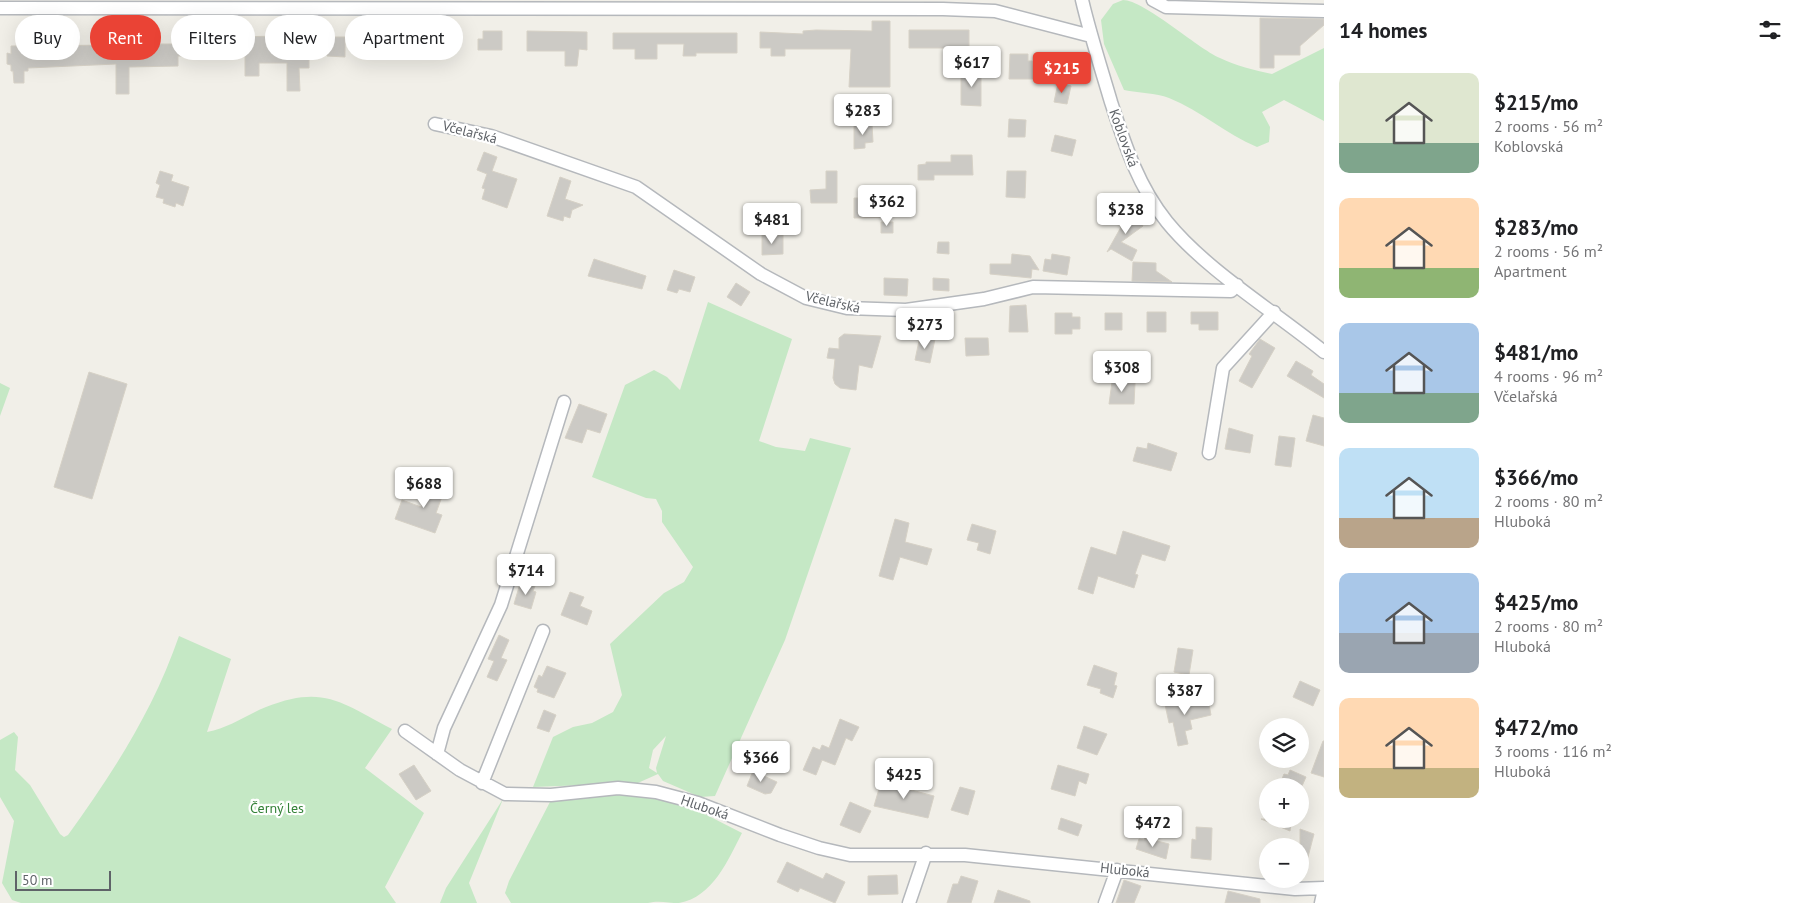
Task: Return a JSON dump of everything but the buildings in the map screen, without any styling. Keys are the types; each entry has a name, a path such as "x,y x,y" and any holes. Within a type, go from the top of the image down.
{"street":[{"name":"Koblovská","path":"1082,0 1090,36 1126,148 1141,184 1177,232 1237,285 1324,352"},
{"path":"1153,0 1166,8 1324,11"},
{"path":"0,8 938,4 995,10 1090,36"},
{"name":"Včelařská","path":"436,124 491,136 636,187 761,274 806,298 847,308 906,310 984,299 1034,287 1232,291 1237,285"},
{"path":"1209,453 1223,368 1274,312"},
{"path":"437,754 444,728 500,605 564,402"},
{"path":"482,783 543,631"},
{"name":"Hluboká","path":"406,731 482,783 505,794 551,795 618,788 656,792 698,803 780,836 850,855 926,853 1024,860 1295,889 1324,888"},
{"path":"909,903 926,853"},
{"path":"1105,903 1117,870"},
{"path":"1321,903 1324,888"}],"green space":[{"path":"1123,0 1144,8 1210,53 1239,66 1259,71 1272,74 1324,48 1324,121 1284,100 1262,112 1270,127 1269,142 1257,147 1235,136 1181,103 1158,95 1124,90 1104,44 1101,20 1113,4"},
{"path":"708,302 792,339 759,441 776,447 805,451 810,438 851,448 785,640 715,796 700,797 663,781 658,774 631,786 613,784 533,787 553,737 573,727 592,723 613,712 622,695 610,644 664,593 684,582 693,567 662,522 662,511 656,499 646,498 592,477 625,385 654,370 667,377 680,390","holes":["666,736 656,768 657,773 649,768 653,750"]},
{"path":"0,383 10,388 0,416"},
{"name":"Černý les","path":"179,636 231,659 207,732 230,724 266,707 286,700 303,697 318,697 332,700 359,711 392,729 365,768 424,813 385,887 396,903 21,903 12,900 2,883 14,821 0,797 0,740 14,732 18,737 15,770 30,785 60,834 64,837 68,835 116,764 145,715"},
{"path":"613,794 666,799 691,807 742,833 725,865 710,885 691,899 679,903 511,903 505,893 509,881 551,800"},
{"path":"503,799 469,883 477,903 440,903 446,888"}]}
